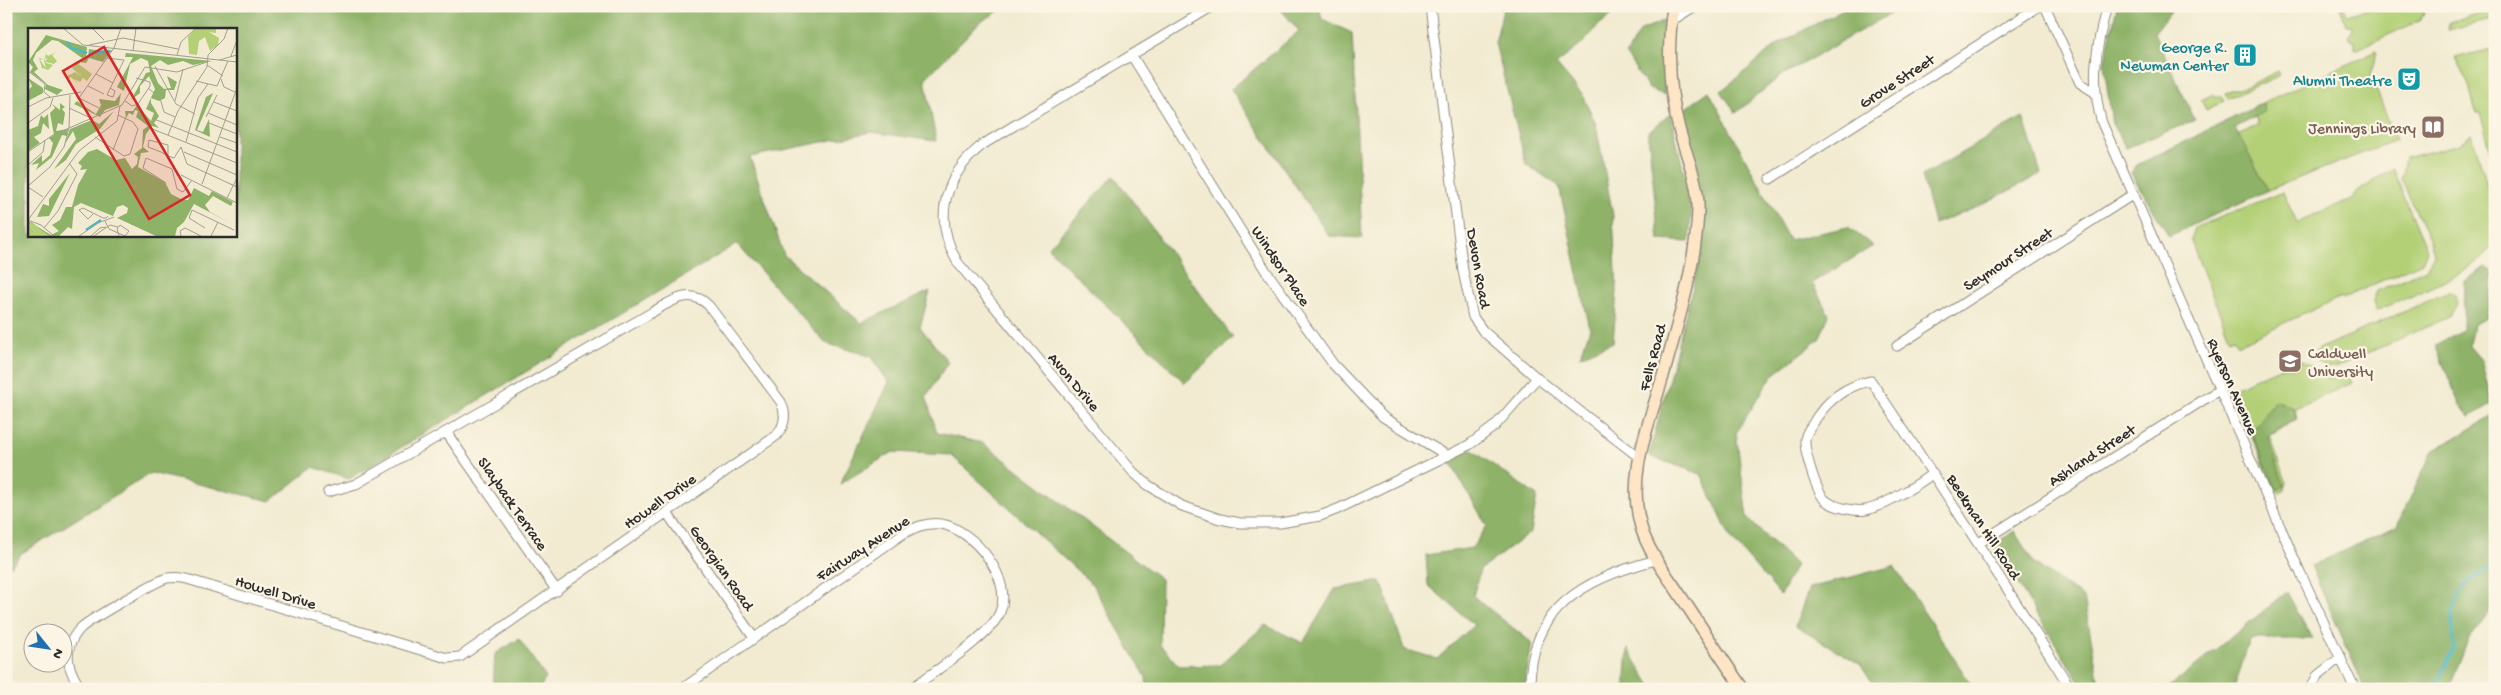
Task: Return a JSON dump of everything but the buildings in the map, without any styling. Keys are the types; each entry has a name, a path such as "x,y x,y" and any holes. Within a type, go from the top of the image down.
{"street":[{"name":"Avon Drive","path":"1213,6 982,145 962,163 949,186 945,204 944,221 950,247 964,270 1133,472 1165,496 1198,512 1240,522 1280,523 1300,520 1338,509 1470,445 1495,426 1537,378"},
{"name":"Devon Road","path":"1430,6 1468,303 1473,318 1483,331 1537,378 1640,458"},
{"name":"Fells Road","path":"1673,6 1669,71 1670,94 1694,182 1698,207 1697,236 1692,263 1640,458 1636,481 1638,512 1646,540 1656,560 1743,689"},
{"path":"1671,22 1696,6"},
{"name":"Grove Street","path":"1770,179 2039,6"},
{"path":"2045,6 2080,83 2096,93"},
{"name":"Ryerson Avenue","path":"2107,6 2098,41 2095,71 2096,93 2102,124 2301,574 2355,689"},
{"name":"Windsor Place","path":"1132,56 1266,271 1333,364 1383,416 1448,456"},
{"name":"Seymour Street","path":"1898,346 2132,195"},
{"name":"Howell Drive","path":"80,689 71,674 68,661 69,648 75,634 87,623 167,578 182,578 452,659 464,655 776,436 785,419 781,402 709,306 696,297 685,296 675,299 356,484 328,492"},
{"name":"Beekman Hill Road","path":"1933,473 1921,482 1867,510 1856,511 1826,500 1819,491 1805,449 1805,436 1823,406 1854,384 1871,381 1933,473 2071,689"},
{"name":"Ashland Street","path":"1979,544 2219,390"},
{"name":"Slayback Terrace","path":"446,432 557,591"},
{"name":"Georgian Road","path":"667,512 754,638"},
{"name":"Fairway Avenue","path":"682,689 915,527 931,524 947,526 963,534 995,567 1002,582 1002,606 996,620 985,632 911,689"},
{"path":"1530,689 1531,659 1537,639 1547,621 1561,605 1577,592 1625,568 1656,560"},
{"path":"2310,689 2317,676 2341,657"}],"green space":[{"path":"6,6 1007,6 979,23 925,79 936,141 871,132 750,157 784,255 861,323 930,291 920,327 948,362 926,397 937,433 983,443 1161,579 1160,645 1179,666 1220,665 1265,625 1303,643 1335,589 1381,581 1404,649 1437,659 1474,625 1428,585 1426,555 1472,548 1487,526 1446,455 1465,445 1537,496 1531,532 1480,570 1473,596 1532,643 1525,684 1450,681 1426,689 1147,689 1146,677 1092,584 951,455 893,452 840,484 889,382 870,356 825,343 737,244 349,479 313,467 271,501 151,473 22,553 6,571"},
{"path":"1278,6 1319,6 1322,19 1352,33 1362,238 1329,236 1231,89 1299,31"},
{"path":"1504,6 1671,6 1616,12 1600,24 1581,45 1556,64 1584,97 1596,125 1613,216 1617,291 1613,342 1580,356 1590,329 1559,186 1526,164 1495,43"},
{"path":"1849,6 1904,6 1779,77 1736,113 1721,91 1778,44"},
{"path":"2117,6 2175,6 2154,33 2195,120 2126,148 2112,124 2104,64"},
{"path":"2340,6 2344,6 2347,15 2379,6 2422,6 2424,14 2419,21 2355,50 2355,42 2350,40 2348,36 2353,29 2352,25 2346,25"},
{"path":"2495,9 2495,18 2448,30 2449,22"},
{"path":"1666,20 1664,95 1649,89 1626,55 1641,30"},
{"path":"2495,48 2495,175 2492,171 2494,162 2480,113 2476,113 2468,82 2455,58"},
{"path":"2376,51 2371,76 2396,140 2268,190 2237,135 2259,125 2251,108"},
{"path":"2278,71 2280,75 2228,99 2225,93 2248,86"},
{"path":"1709,91 1789,240 1848,227 1873,246 1812,283 1829,315 1819,339 1772,376 1736,433 1747,518 1796,565 1780,595 1730,537 1701,474 1649,456 1699,263 1703,204 1679,113"},
{"path":"2214,94 2216,98 2221,95 2224,101 2206,110 2201,100"},
{"path":"2263,103 2264,112 2235,128 2268,190 2169,236 2131,173 2137,165"},
{"path":"1670,114 1692,206 1689,242 1659,240 1648,132"},
{"path":"2023,117 2041,174 1975,208 1934,224 1922,176"},
{"path":"2472,134 2488,187 2494,216 2495,239 2489,250 2478,261 2462,272 2424,291 2376,311 2373,301 2377,291 2426,269 2434,254 2430,241 2401,179 2405,158 2460,144"},
{"path":"2392,168 2427,250 2422,262 2238,344 2235,337 2230,339 2190,239 2194,228 2283,192 2297,223 2353,198 2355,194"},
{"path":"1114,176 1233,338 1185,383 1048,248"},
{"path":"2485,267 2494,273 2487,318 2473,324 2469,346 2481,360 2492,403 2470,417 2460,405 2435,345 2463,330 2464,282"},
{"path":"2451,291 2457,304 2449,317 2336,367 2325,367 2317,360 2315,353 2318,349"},
{"path":"2297,360 2310,366 2323,377 2337,377 2347,373 2352,383 2295,408 2297,419 2270,436 2286,481 2284,490 2280,493 2275,491 2232,392 2236,387"},
{"path":"2275,400 2294,408 2296,418 2268,436 2284,486 2277,490 2251,433"},
{"path":"2494,414 2495,604 2468,640 2449,689 2365,689 2311,566 2397,526 2432,452"},
{"path":"2014,531 2034,563 2084,598 2100,689 2084,689 1994,546"},
{"path":"1894,566 1974,689 1876,689 1860,664 1795,626 1809,588"},
{"path":"2287,592 2312,639 2250,639 2234,689 2167,689"},
{"path":"519,639 546,678 539,689 493,689 495,654"},
{"path":"1628,649 1653,689 1625,689"}],"waterway":[{"path":"2434,689 2453,649 2452,614 2458,597 2466,584 2495,563"}],"place":[{"name":"George R. Newman Center","path":"2245,55"},
{"name":"Alumni Theatre","path":"2409,79"},
{"name":"Jennings Library","path":"2433,127"},
{"name":"Caldwell University","path":"2290,361"}]}
